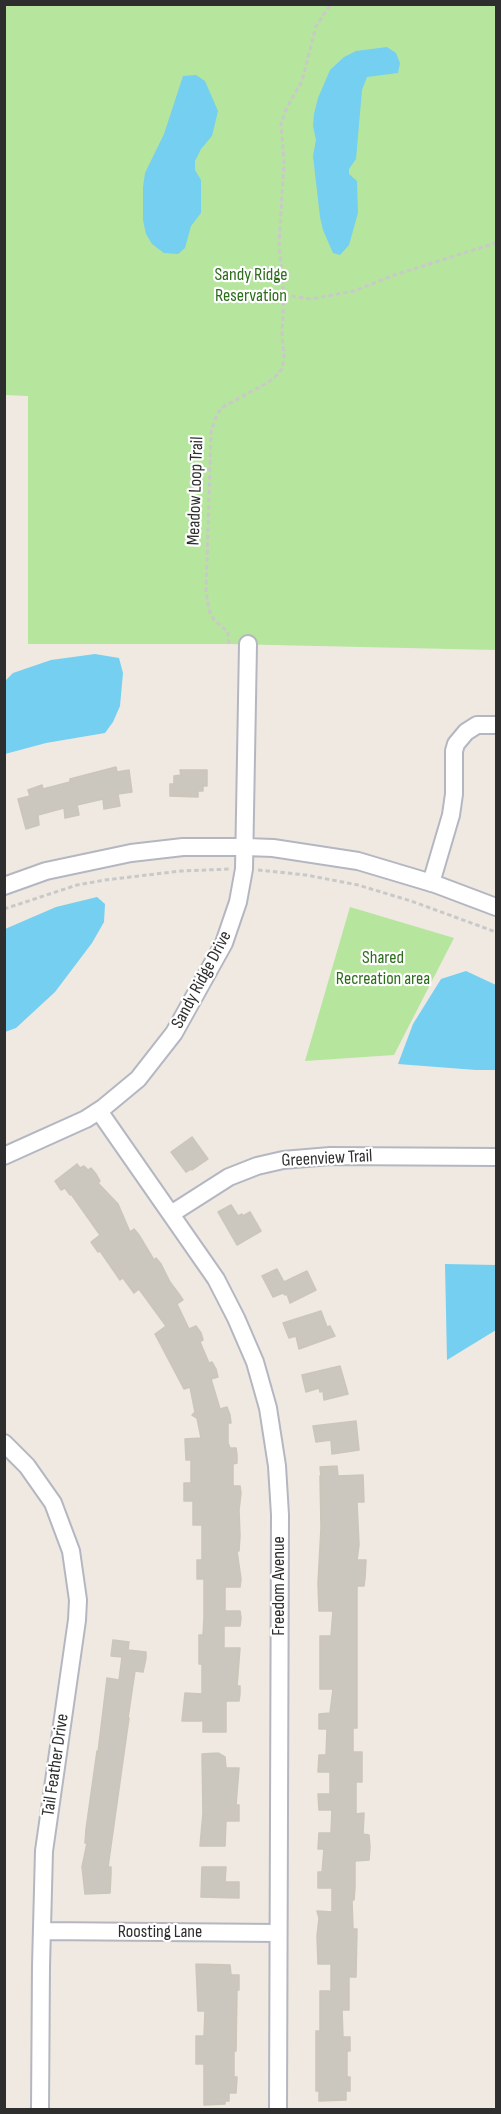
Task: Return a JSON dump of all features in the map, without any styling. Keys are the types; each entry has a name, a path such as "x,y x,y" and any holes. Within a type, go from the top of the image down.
{"street":[{"name":"Sandy Ridge Drive","path":"4,1156 68,1128 99,1111 138,1079 174,1033 198,993 230,930 240,894 246,847 248,644"},
{"path":"431,883 451,815 456,744 466,732 477,725 496,725"},
{"path":"4,886 46,871 131,853 183,847 246,847 303,852 358,861 431,883 496,907"},
{"name":"Freedom Avenue","path":"99,1111 216,1279 243,1334 263,1387 276,1457 280,1515 278,2109"},
{"name":"Greenview Trail","path":"171,1214 229,1177 257,1166 283,1160 330,1156 496,1157"},
{"name":"Tail Feather Drive","path":"4,1443 27,1466 53,1503 71,1551 77,1586 76,1620 45,1841 40,2109"},
{"name":"Roosting Lane","path":"42,1931 278,1933"}],"path":[{"name":"Meadow Loop Trail","path":"230,644 228,632 214,620 208,610 206,591 211,432 221,408 274,378 282,369 284,295 279,257 284,161 281,123 302,81 316,26 331,4"},
{"path":"284,295 311,299 354,291 397,274 496,243"}],"green space":[{"name":"Sandy Ridge Reservation","path":"5,5 496,5 496,650 229,644 28,644 28,396 5,395"},
{"name":"Shared Recreation area","path":"350,907 454,938 394,1055 305,1061"}],"water":[{"path":"387,47 396,53 400,63 398,73 367,77 362,90 356,159 349,169 349,174 357,181 358,213 349,245 340,255 333,253 320,217 313,156 316,140 313,126 314,114 330,70 344,57 356,51"},
{"path":"196,75 205,81 218,111 212,136 195,161 195,170 201,180 201,213 191,226 185,248 178,254 164,253 152,244 146,234 143,220 145,173 164,134 183,76"},
{"path":"95,654 119,658 123,673 120,706 105,733 46,743 5,754 5,681 13,673 51,660"},
{"path":"97,897 105,904 104,922 92,943 55,992 16,1028 5,1032 5,929 56,907"},
{"path":"466,971 496,985 496,1070 398,1064 413,1024 441,979"},
{"path":"445,1264 496,1265 496,1330 447,1360"}],"building":[{"path":"116,767 117,772 129,770 132,792 118,794 120,806 104,809 103,799 77,805 79,815 65,818 64,808 38,815 39,825 26,829 18,799 30,796 28,790 42,785 43,789 70,782 70,779"},
{"path":"180,770 207,770 207,786 203,786 203,791 198,791 198,797 170,796 170,784 174,784 174,776 181,775"},
{"path":"192,1137 208,1159 186,1172 171,1152"},
{"path":"77,1164 80,1168 84,1166 88,1170 91,1168 96,1174 100,1181 98,1183 118,1204 130,1232 134,1229 139,1235 154,1260 156,1258 161,1264 183,1300 177,1304 189,1329 196,1326 201,1333 203,1340 200,1342 209,1363 212,1362 216,1369 218,1377 211,1379 220,1409 227,1407 230,1415 228,1443 230,1448 236,1448 237,1455 237,1463 233,1464 233,1486 240,1486 241,1493 239,1551 237,1551 241,1579 240,1587 225,1587 225,1611 240,1611 241,1618 240,1626 224,1626 224,1648 240,1648 237,1686 240,1686 239,1701 226,1701 226,1732 203,1732 203,1721 182,1721 185,1693 202,1694 199,1635 203,1635 204,1618 204,1579 197,1579 197,1560 202,1560 202,1525 193,1525 193,1501 184,1501 184,1483 191,1483 191,1460 186,1460 185,1439 201,1438 197,1418 192,1415 195,1412 190,1387 184,1389 155,1334 166,1326 139,1289 134,1293 123,1278 120,1280 100,1251 98,1252 91,1242 100,1235 71,1194 65,1188 61,1190 55,1181"},
{"path":"231,1205 238,1216 250,1212 261,1231 237,1245 218,1212"},
{"path":"277,1269 284,1282 307,1271 316,1290 290,1303 287,1294 283,1293 273,1297 262,1276"},
{"path":"321,1311 327,1327 330,1326 335,1336 299,1349 296,1336 289,1338 283,1323"},
{"path":"340,1366 348,1394 324,1400 323,1391 320,1392 319,1388 306,1392 302,1375"},
{"path":"356,1421 359,1450 332,1454 331,1440 316,1442 313,1426"},
{"path":"337,1466 338,1476 363,1475 364,1502 357,1502 359,1545 357,1560 366,1560 364,1586 357,1586 357,1728 353,1728 353,1752 362,1752 362,1782 356,1782 356,1814 364,1813 363,1834 369,1835 370,1847 369,1860 355,1861 354,1900 352,1900 353,1929 357,1929 356,1977 349,1977 349,2010 342,2010 343,2037 350,2037 350,2051 347,2051 347,2077 350,2077 350,2091 346,2091 346,2100 319,2101 319,2091 316,2091 316,2031 320,2031 320,1991 331,1991 331,1964 318,1964 319,1918 317,1911 332,1912 332,1888 318,1888 318,1872 322,1872 324,1849 318,1849 319,1833 331,1833 332,1810 319,1810 318,1794 330,1794 330,1772 318,1772 319,1755 326,1755 327,1729 319,1729 319,1714 330,1713 333,1689 320,1689 320,1636 331,1636 333,1611 319,1611 320,1467"},
{"path":"113,1640 129,1642 128,1650 146,1652 146,1658 143,1672 135,1671 108,1867 111,1867 110,1893 85,1894 82,1867 87,1843 85,1843 86,1829 107,1678 119,1680 122,1657 111,1656"},
{"path":"218,1753 225,1757 226,1768 239,1768 236,1805 239,1805 239,1821 226,1821 225,1846 200,1846 203,1813 202,1754"},
{"path":"202,1867 226,1867 225,1882 239,1882 239,1898 201,1897"},
{"path":"196,1964 230,1965 231,1975 239,1975 236,2051 234,2051 236,2093 229,2093 229,2101 225,2101 225,2104 204,2105 204,2064 196,2064 196,2036 204,2036 205,2011 198,2011"}]}
